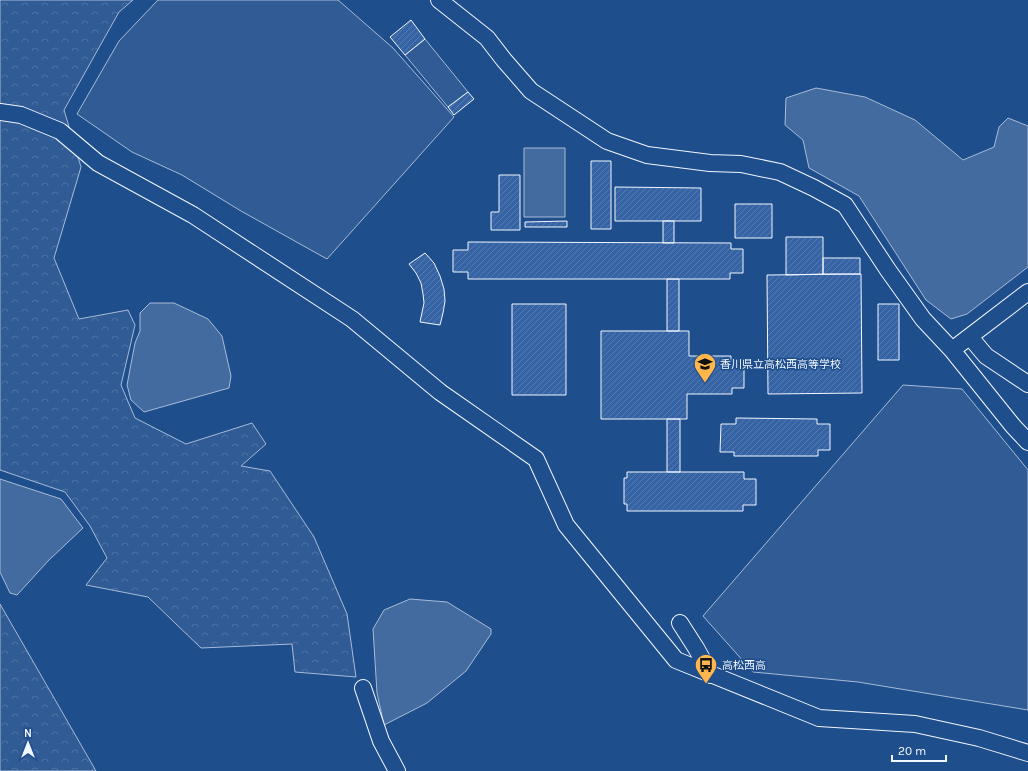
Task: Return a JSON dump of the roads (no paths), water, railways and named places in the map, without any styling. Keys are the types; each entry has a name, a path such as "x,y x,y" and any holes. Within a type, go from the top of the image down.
{"street":[{"path":"439,0 487,38 531,91 607,141 647,155 710,163 741,164 780,172 814,188 844,205 923,318 952,350 1013,426 1028,442"},
{"path":"0,112 21,115 60,131 98,163 193,215 352,319 440,392 536,459 566,525 676,660 819,718 915,724 979,738 1028,753"},
{"path":"952,350 1028,292"},
{"path":"970,337 986,356 1028,384"},
{"path":"680,623 711,675"},
{"path":"363,688 381,741 397,771"}],"place":[{"name":"香川県立高松西高等学校","path":"705,384"},
{"name":"高松西高","path":"706,684"}]}
